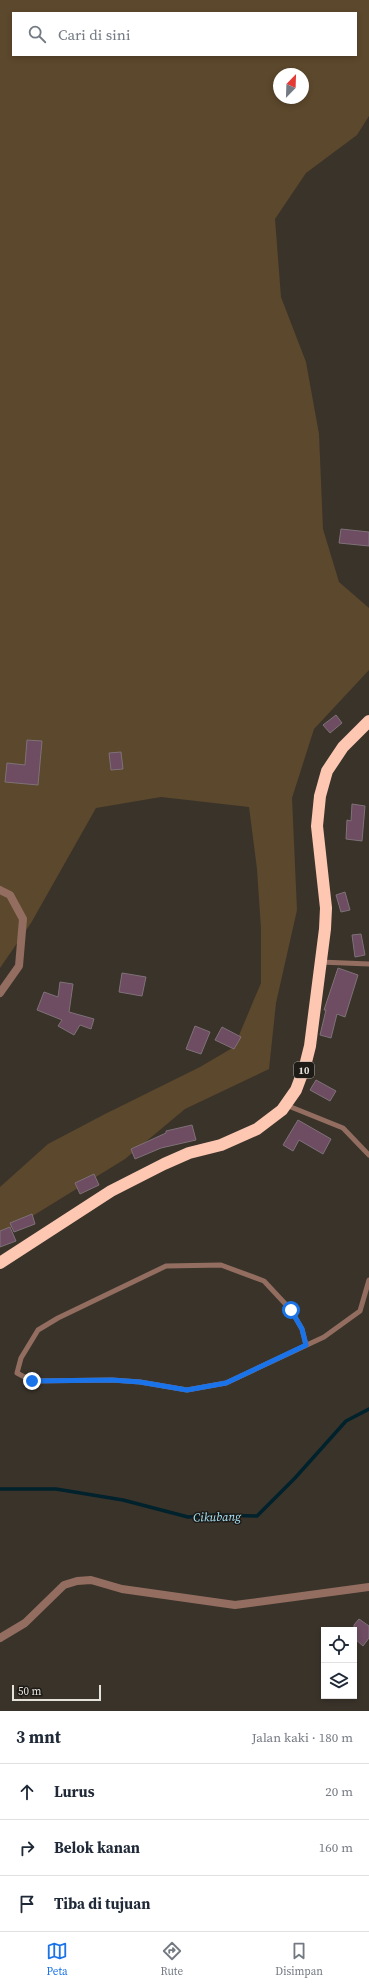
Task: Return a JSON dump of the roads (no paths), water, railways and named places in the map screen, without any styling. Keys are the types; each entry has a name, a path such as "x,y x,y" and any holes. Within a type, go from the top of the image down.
{"highway":[{"name":"10","path":"0,1263 111,1191 164,1164 189,1154 221,1145 256,1129 282,1110 286,1105 296,1090 305,1066 310,1046 319,962 325,929 326,908 317,826 320,796 327,771 339,753 369,721"}],"street":[{"path":"0,890 10,895 22,919 18,966 0,993"},
{"path":"0,1638 25,1623 64,1585 77,1581 91,1580 122,1589 184,1599 235,1605 369,1587"}],"lane":[{"path":"319,962 369,964"},
{"path":"286,1105 342,1128 369,1155"},
{"path":"306,1345 302,1329 291,1310 264,1281 221,1265 166,1266 58,1318 38,1330 20,1358 17,1373 32,1381 119,1380 187,1390 226,1383 324,1337 360,1311 369,1280"}],"waterway":[{"name":"Cikubang","path":"0,1489 56,1489 123,1500 188,1517 215,1515 257,1516 295,1478 346,1421 369,1409"}]}
